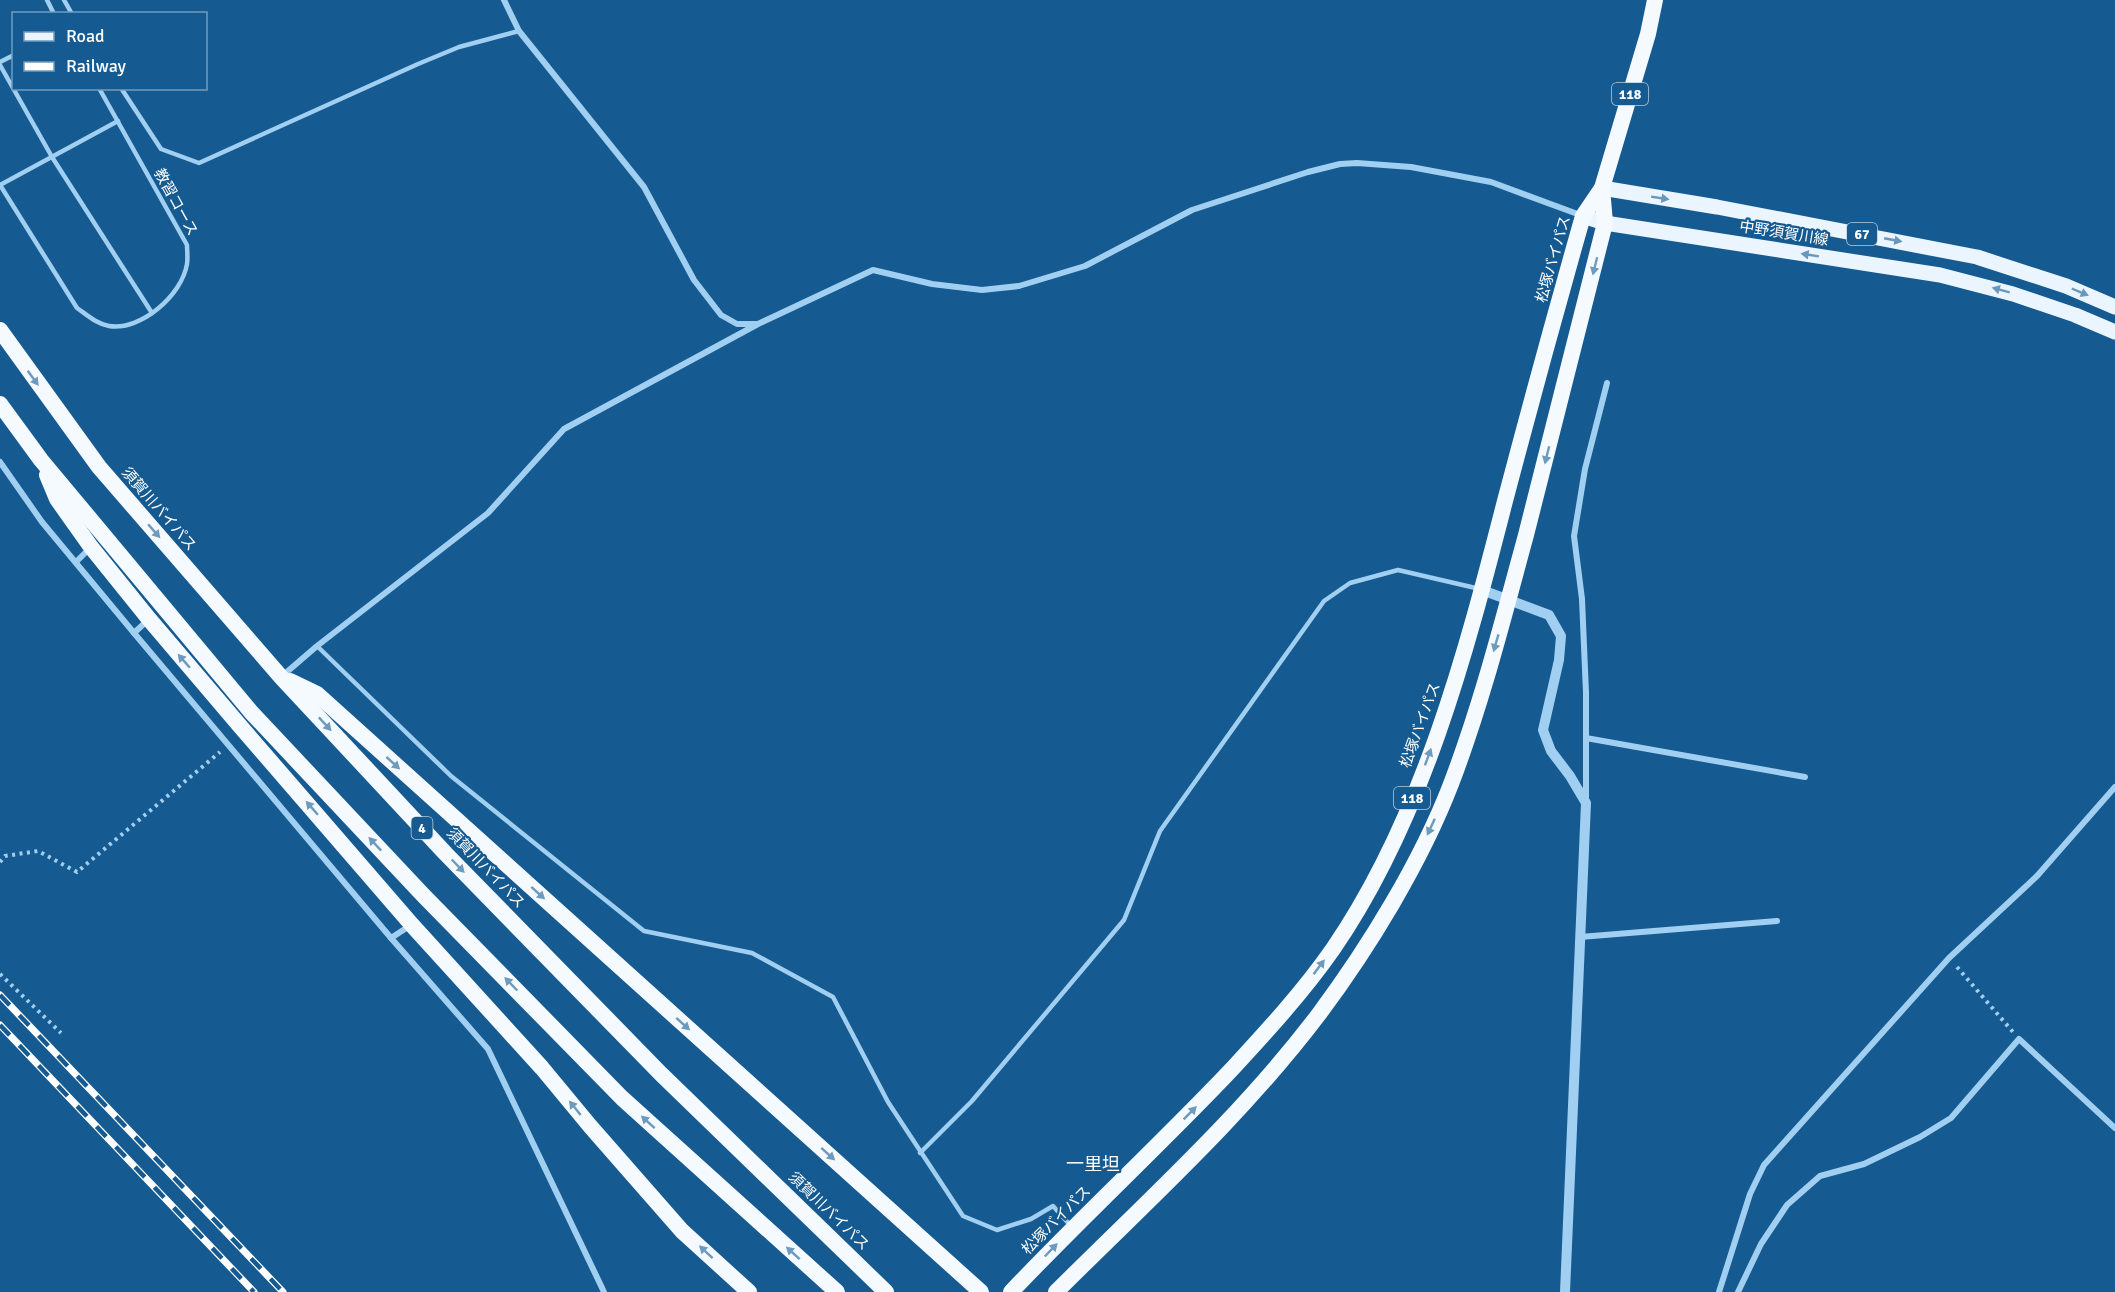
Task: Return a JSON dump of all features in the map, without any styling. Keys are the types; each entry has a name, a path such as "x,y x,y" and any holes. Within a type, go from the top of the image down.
{"highway":[{"name":"松塚バイパス","path":"1011,1292 1073,1227 1194,1109 1296,997 1338,941 1362,903 1393,842 1451,696 1583,216 1602,188 1648,34 1655,0"},
{"name":"松塚バイパス","path":"1056,1292 1220,1131 1319,1014 1382,920 1419,853 1450,786 1480,700 1508,600 1605,224 1602,188"},
{"name":"須賀川バイパス","path":"0,330 99,467 281,677 446,854 661,1074 885,1291"},
{"path":"0,404 41,460 251,711 423,895 622,1098 837,1292"},
{"path":"41,460 57,499 91,547 149,619 412,925 542,1068 682,1231 749,1292"},
{"path":"281,677 317,694 981,1292"}],"main road":[{"name":"中野須賀川線","path":"1602,188 1728,209 1977,257 2066,286 2115,307"},
{"name":"中野須賀川線","path":"1583,216 1605,224 1940,274 2013,294 2075,315 2115,332"}],"street":[{"path":"504,0 519,32 644,187 694,280 721,315 736,324 758,324"},
{"path":"281,677 317,646 488,513 564,429 758,324 873,270 932,284 982,290 1019,286 1085,266 1192,210 1308,172 1340,164 1411,167 1491,182 1583,216"},
{"path":"1566,1292 1586,803 1582,598 1574,536 1585,469 1607,383"},
{"path":"0,462 42,522 134,633 230,744 391,938 488,1049 604,1292"},
{"path":"76,562 91,547"},
{"path":"1482,590 1549,615 1561,636 1559,660 1543,729 1551,751 1586,803"},
{"path":"134,633 149,619"},
{"path":"1586,738 1804,777"},
{"path":"1719,1292 1750,1194 1764,1165 1949,958 2037,876 2115,787"},
{"path":"1580,937 1777,921"},
{"path":"391,938 412,925"},
{"path":"1738,1292 1761,1244 1787,1205 1820,1176 1864,1164 1920,1137 1951,1118 2019,1039 2115,1128"}],"lane":[{"path":"122,90 161,149 199,163 459,47 519,32"},
{"path":"0,64 12,85"},
{"path":"15,90 52,157 152,313"},
{"name":"教習コース","path":"0,185 77,308 95,321 109,326 127,327 152,313 168,300 179,285 188,264 187,245 100,90"},
{"path":"0,185 118,121"},
{"path":"920,1153 972,1101 1124,920 1161,831 1324,601 1350,583 1398,570 1482,590"},
{"path":"317,646 451,776 644,932 752,953 833,997 888,1102 963,1216 996,1230 1031,1219 1053,1206 1073,1227"}],"path":[{"path":"0,862 5,856 38,851 77,872 230,744"},
{"path":"1949,958 2019,1039"},
{"path":"0,974 61,1033"}],"railway":[{"path":"0,995 283,1292"},
{"path":"0,1025 254,1292"}],"district":[{"name":"一里坦","path":"1093,1164"}]}
